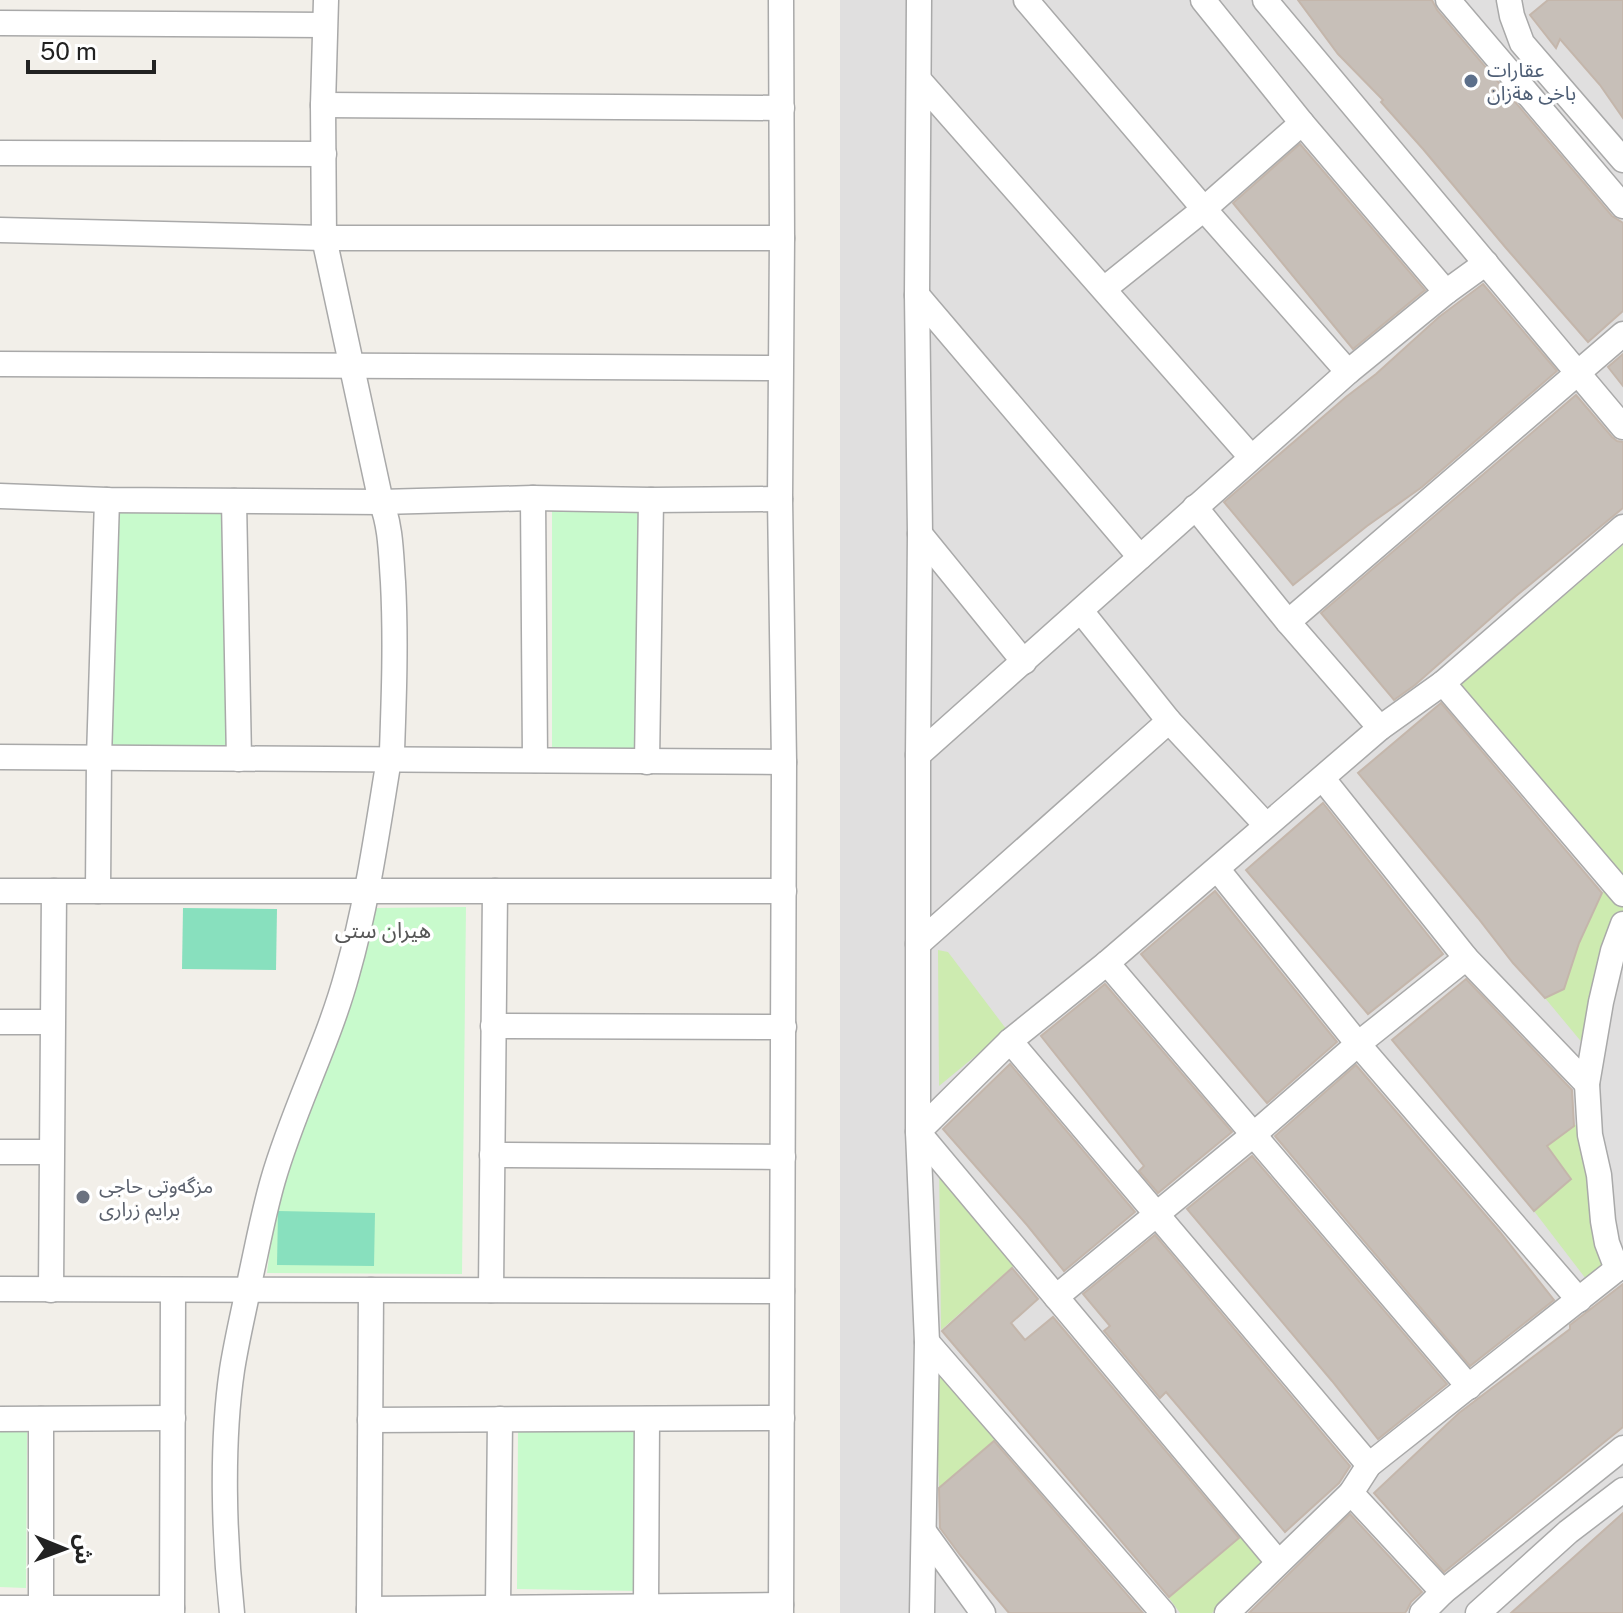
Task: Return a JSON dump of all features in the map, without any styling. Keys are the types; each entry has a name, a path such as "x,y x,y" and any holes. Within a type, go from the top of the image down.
{"street":[{"path":"232,1613 227,1518 228,1409 232,1370 273,1179 346,977 367,891 392,751 395,662 392,561 385,512 324,238 326,0"},
{"path":"371,1290 369,1611 646,1606 781,1609 784,762 780,499 781,0"},
{"path":"919,0 918,1132 927,1342 922,1613"},
{"path":"1026,0 1348,372"},
{"path":"1203,0 1302,123 1446,292"},
{"path":"1265,0 1623,427"},
{"path":"1448,0 1623,206"},
{"path":"1509,0 1522,43 1623,160"},
{"path":"0,23 324,25"},
{"path":"1503,67 1522,43"},
{"path":"919,80 1251,457"},
{"path":"323,105 782,108"},
{"path":"1104,289 1204,209 1302,123"},
{"path":"0,153 324,154"},
{"path":"0,230 324,238 782,238"},
{"path":"918,755 1348,372 1486,263"},
{"path":"917,295 1140,557"},
{"path":"1288,622 1623,334"},
{"path":"0,364 780,368"},
{"path":"0,496 381,502 533,498 780,499"},
{"path":"533,498 535,760"},
{"path":"98,891 107,500"},
{"path":"647,762 651,500"},
{"path":"234,501 239,759"},
{"path":"1195,507 1288,622 1380,728"},
{"path":"918,1132 1010,1041 1218,870 1380,728 1443,683 1623,527"},
{"path":"920,534 1024,662"},
{"path":"1081,611 1169,721 1266,825"},
{"path":"1443,683 1623,894"},
{"path":"918,944 1169,721"},
{"path":"0,757 784,762"},
{"path":"1323,779 1466,958 1587,1084"},
{"path":"1218,870 1358,1044 1579,1300"},
{"path":"0,891 784,891"},
{"path":"51,1290 54,891"},
{"path":"491,1290 495,891"},
{"path":"1227,1613 1351,1493 1369,1465 1620,1269 1605,1232 1599,1175 1590,1135 1587,1084 1601,1002 1623,924"},
{"path":"1056,1297 1358,1044 1466,958"},
{"path":"1107,963 1469,1387"},
{"path":"0,1022 52,1022"},
{"path":"493,1026 784,1027"},
{"path":"1010,1041 1369,1465"},
{"path":"918,1132 1278,1562"},
{"path":"0,1152 51,1152"},
{"path":"492,1155 783,1157"},
{"path":"0,1289 782,1291"},
{"path":"0,1608 172,1611 173,1290"},
{"path":"927,1342 1163,1613"},
{"path":"0,1419 173,1418"},
{"path":"370,1420 782,1418"},
{"path":"41,1419 41,1608"},
{"path":"498,1607 500,1419"},
{"path":"646,1606 647,1419"},
{"path":"1422,1613 1443,1592 1623,1448"},
{"path":"1478,1613 1568,1532 1623,1490"},
{"path":"1351,1493 1443,1592"},
{"path":"925,1533 983,1613"}],"shaded area":[{"path":"840,0 1623,0 1623,1613 840,1613"}],"green space":[{"path":"552,498 651,500 647,762 552,761"},
{"path":"107,500 234,501 232,764 104,763"},
{"path":"1623,545 1623,878 1589,854 1461,684"},
{"path":"1607,884 1623,891 1623,941 1589,1051 1545,998 1564,989 1579,943"},
{"path":"466,907 462,1274 267,1273 275,1206 376,908"},
{"path":"183,908 277,909 276,970 182,969"},
{"path":"938,950 948,952 1007,1030 939,1086"},
{"path":"1586,1117 1604,1261 1599,1271 1586,1279 1534,1211 1571,1179 1547,1146"},
{"path":"939,1157 1019,1261 941,1330"},
{"path":"278,1211 375,1213 374,1266 277,1265"},
{"path":"935,1369 999,1437 939,1488"},
{"path":"0,1430 27,1430 26,1588 0,1587"},
{"path":"518,1432 639,1432 638,1591 517,1589"},
{"path":"1249,1529 1272,1556 1212,1613 1180,1613 1169,1598"}],"building":[{"path":"1298,0 1432,0 1437,10 1612,216 1623,223 1623,311 1588,342 1381,102 1383,100 1338,54"},
{"path":"1548,0 1623,0 1623,118 1600,85 1560,39 1556,48 1530,15"},
{"path":"1300,144 1425,290 1353,349 1233,203"},
{"path":"1483,284 1557,371 1422,487 1293,585 1224,502 1439,317"},
{"path":"1623,354 1623,386 1608,367"},
{"path":"1576,395 1612,437 1623,442 1623,508 1394,700 1321,613"},
{"path":"1441,703 1602,893 1579,943 1564,989 1545,998 1358,773"},
{"path":"1323,803 1443,954 1368,1014 1246,870"},
{"path":"1215,891 1337,1042 1267,1103 1141,954"},
{"path":"1466,979 1572,1090 1574,1126 1547,1146 1571,1179 1534,1211 1392,1040"},
{"path":"1105,984 1232,1132 1158,1193 1139,1171 1144,1166 1041,1036"},
{"path":"1010,1064 1135,1212 1064,1271 943,1129"},
{"path":"1356,1065 1500,1232 1554,1300 1470,1366 1275,1136"},
{"path":"1252,1156 1447,1384 1378,1439 1187,1209"},
{"path":"1155,1235 1350,1466 1339,1483 1285,1532 1166,1392 1160,1398 1104,1331 1110,1326 1083,1294"},
{"path":"1012,1268 1038,1299 1011,1323 1025,1340 1053,1317 1239,1538 1169,1597 942,1331"},
{"path":"1623,1284 1623,1427 1444,1572 1374,1493 1459,1413 1570,1329 1570,1325"},
{"path":"994,1441 1143,1613 1009,1613 940,1528 939,1488"},
{"path":"1623,1513 1623,1613 1511,1613 1574,1557"},
{"path":"1350,1514 1422,1592 1405,1613 1249,1613"}],"place":[{"name":"عقارات باخی هةزان","path":"1471,81"},
{"name":"مزگەوتی حاجی برایم زراری","path":"83,1197"}],"district":[{"name":"هیران ستی","path":"383,930"}]}
